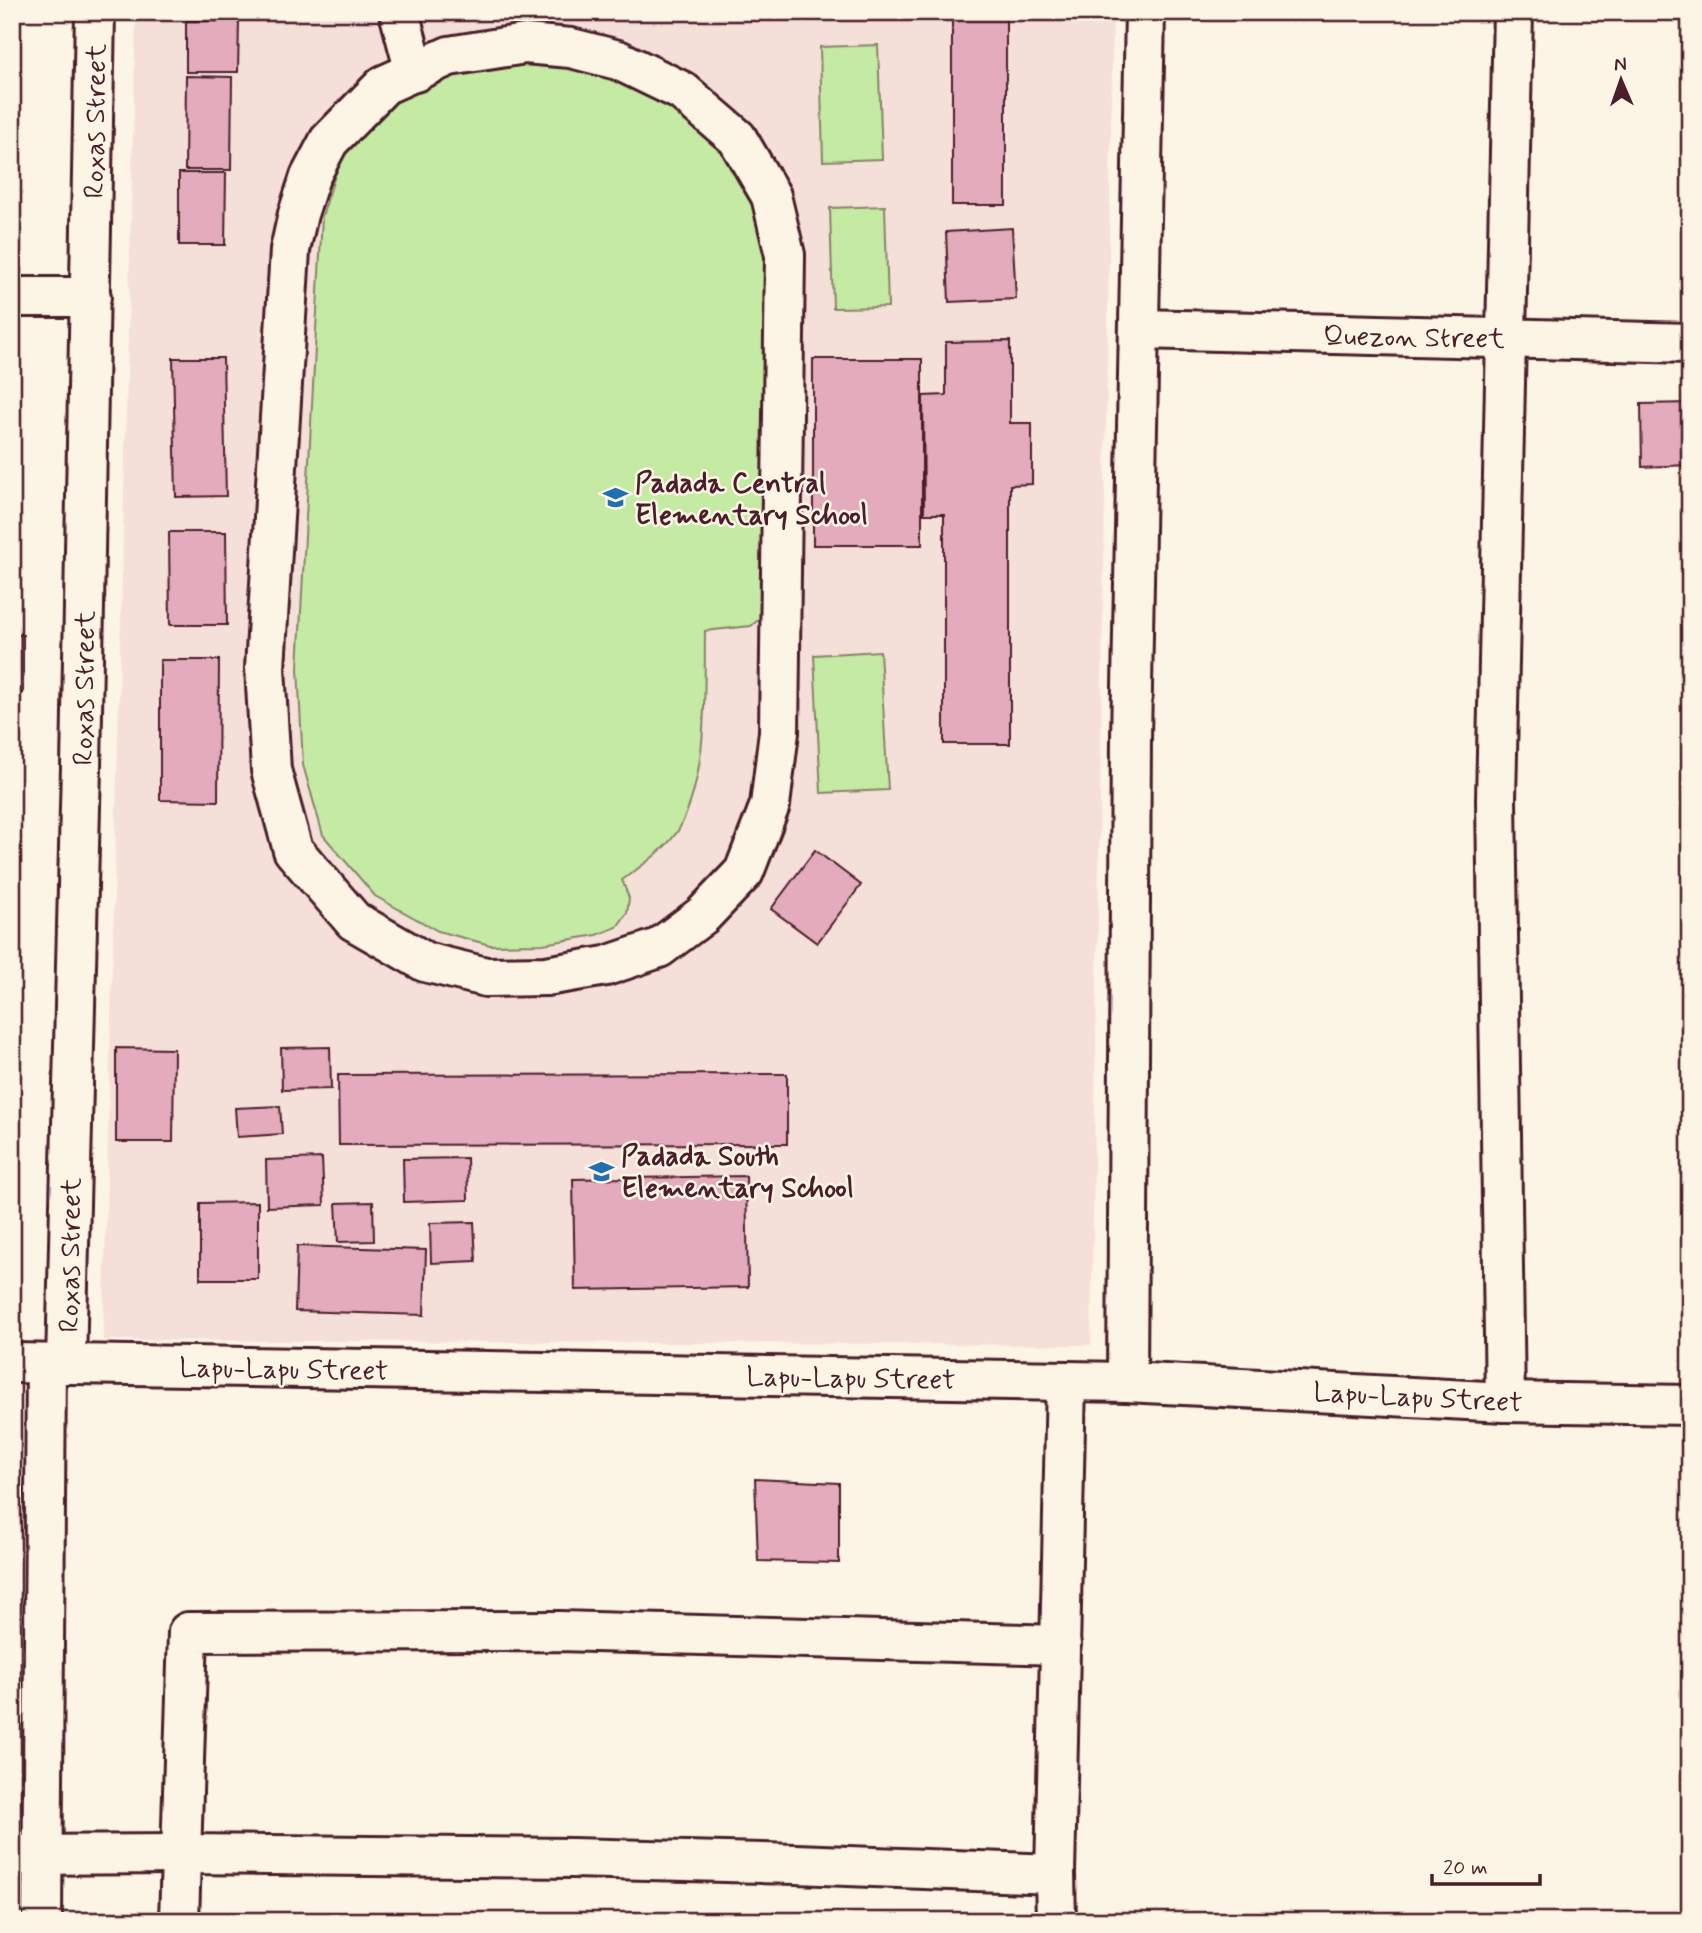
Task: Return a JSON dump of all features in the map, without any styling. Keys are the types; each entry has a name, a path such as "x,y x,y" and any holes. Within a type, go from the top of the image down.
{"street":[{"name":"Roxas Street","path":"42,1921 27,1855 29,1637 41,1364 82,767 95,12"},
{"path":"399,12 415,72"},
{"path":"1127,1382 1131,751 1145,12"},
{"path":"1506,1402 1496,800 1513,12"},
{"path":"524,44 571,48 618,60 682,91 737,138 771,196 785,255 779,719 770,805 744,872 703,915 659,948 606,966 546,976 486,977 425,962 354,921 293,850 271,770 265,668 290,250 310,177 329,141 384,85 415,72 449,56 524,44"},
{"path":"12,297 90,297"},
{"name":"Quezon Street","path":"1139,329 1690,343"},
{"name":"Lapu-Lapu Street","path":"41,1364 1127,1382 1506,1402 1690,1405"},
{"path":"1056,1921 1066,1381"},
{"path":"178,1921 188,1632 559,1631 1061,1644"},
{"path":"27,1855 598,1859 1055,1874"}],"shaded area":[{"name":"Padada Central Elementary School","path":"136,12 1113,12 1091,1345 103,1340"}],"green space":[{"path":"878,45 882,159 823,161 820,47"},
{"path":"525,60 597,70 653,93 703,129 724,151 755,201 769,259 764,615 751,626 705,631 703,732 696,783 689,807 679,829 668,843 622,880 629,898 627,913 617,927 597,935 543,944 490,945 438,931 375,896 323,835 303,765 298,668 322,217 343,149 393,99 454,72"},
{"path":"885,206 888,307 833,308 830,208"},
{"path":"880,651 888,790 821,793 814,655"}],"building":[{"path":"181,12 236,12 236,19 181,18"},
{"path":"952,12 1006,12 1006,205 952,205"},
{"path":"186,21 239,21 238,72 186,72"},
{"path":"186,76 232,77 231,170 185,170"},
{"path":"179,173 226,173 225,245 179,245"},
{"path":"1012,228 1016,299 949,302 946,232"},
{"path":"1010,341 1010,423 1032,423 1032,484 1010,485 1010,744 944,744 944,514 924,514 923,396 946,395 946,342"},
{"path":"173,358 223,358 226,496 176,497"},
{"path":"813,359 922,359 922,545 813,545"},
{"path":"1690,403 1690,465 1642,467 1641,404"},
{"path":"169,532 226,532 227,625 170,625"},
{"path":"12,635 23,635 23,693 12,694"},
{"path":"160,660 219,660 218,801 160,800"},
{"path":"815,850 861,885 817,943 771,909"},
{"path":"330,1047 331,1089 282,1090 281,1048"},
{"path":"116,1048 174,1049 173,1142 116,1142"},
{"path":"787,1074 787,1144 339,1145 338,1075"},
{"path":"280,1106 282,1134 237,1137 235,1108"},
{"path":"322,1158 324,1205 267,1207 266,1160"},
{"path":"467,1158 468,1200 404,1202 403,1159"},
{"path":"746,1176 748,1287 575,1290 573,1179"},
{"path":"258,1202 258,1279 200,1279 200,1203"},
{"path":"373,1202 374,1241 338,1242 336,1203"},
{"path":"474,1222 476,1261 431,1263 430,1223"},
{"path":"297,1246 426,1250 424,1315 295,1311"},
{"path":"755,1479 839,1483 839,1563 758,1561"}],"place":[{"name":"Padada Central Elementary School","path":"615,498"},
{"name":"Padada South Elementary School","path":"601,1171"}]}
